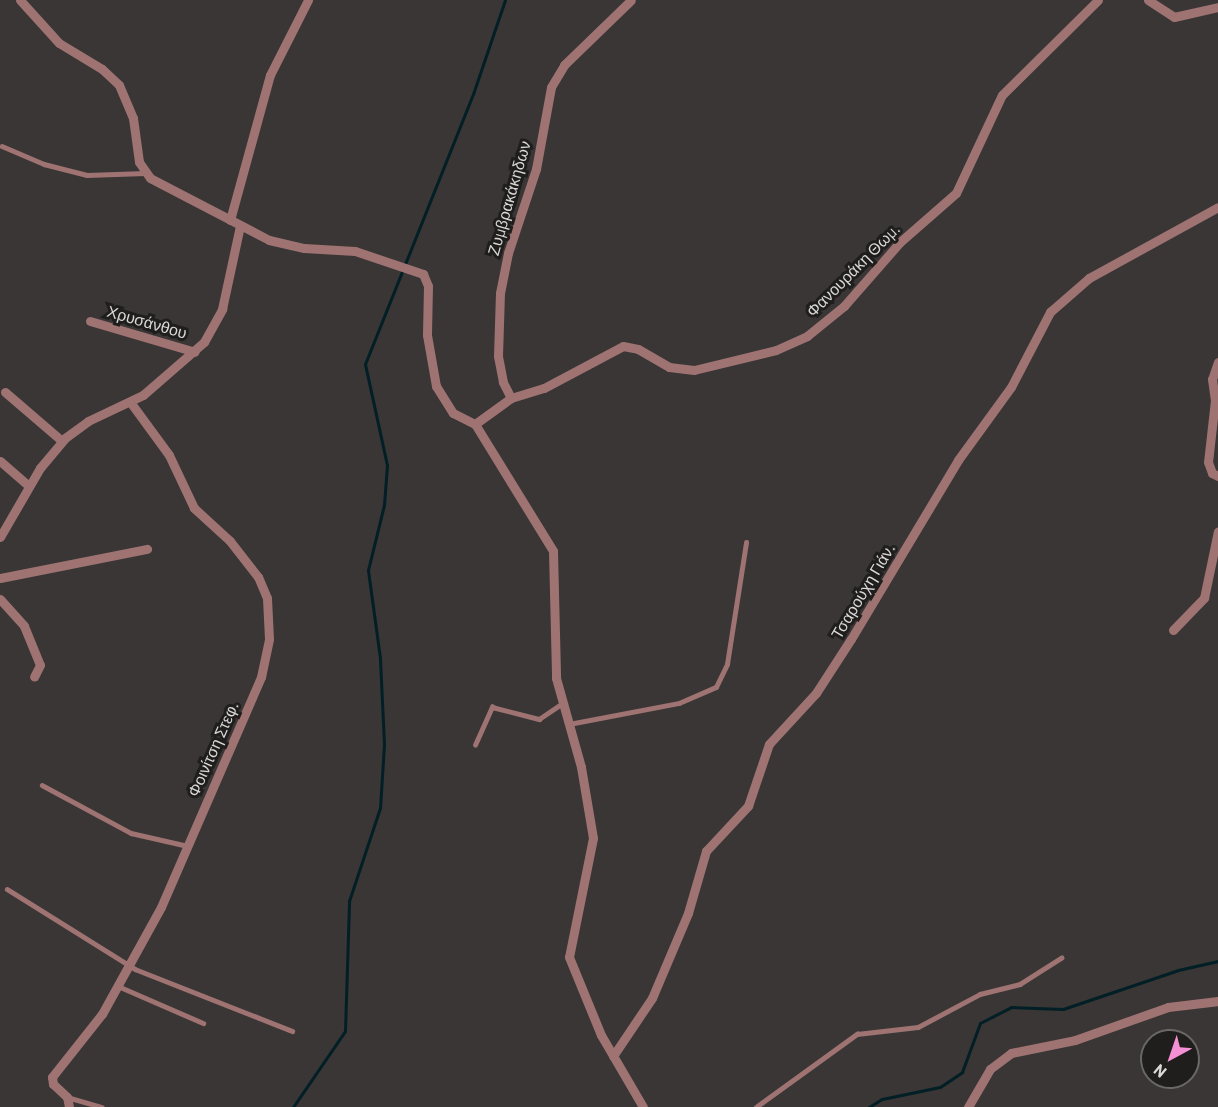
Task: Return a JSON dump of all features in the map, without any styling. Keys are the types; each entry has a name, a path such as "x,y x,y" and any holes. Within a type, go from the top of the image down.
{"street":[{"path":"20,0 59,43 102,69 119,85 130,109 138,158 145,173 240,226 284,244 351,250 418,272 428,283 427,335 436,387 453,413 475,424 552,551 556,678 561,704 581,767 592,838 569,957 591,1016 643,1107"},
{"path":"230,220 270,75 308,0"},
{"name":"Ζυμβρακάκηδων","path":"511,398 503,382 498,356 500,293 506,261 534,175 551,87 564,65 631,0"},
{"name":"Φανουράκη Θωμ.","path":"475,424 487,419 511,398 544,388 623,346 638,349 669,367 693,370 776,350 807,336 844,306 900,242 951,198 965,178 1006,89 1098,0"},
{"path":"1148,0 1174,17 1218,7"},
{"name":"Τσαρούχη Γιάν.","path":"613,1056 652,998 688,913 706,852 748,806 769,744 816,693 958,460 1011,387 1050,312 1089,278 1218,207"},
{"path":"0,537 29,486 62,441 88,421 131,403 195,352 220,315 240,226"},
{"name":"Χρυσάνθου","path":"90,321 195,352"},
{"path":"1218,362 1212,379 1215,400 1208,462 1212,473 1218,476"},
{"path":"4,393 62,441"},
{"name":"Φοινίτση Στεφ.","path":"68,1102 53,1084 52,1077 91,1029 118,986 161,907 261,677 268,646 269,610 254,571 222,533 194,508 169,455 131,403"},
{"path":"0,462 29,486"},
{"path":"1173,630 1204,598 1218,531"},
{"path":"0,578 147,549"},
{"path":"0,599 23,624 40,665 34,677"},
{"path":"968,1107 990,1070 1011,1053 1066,1042 1168,1007 1218,1001"}],"lane":[{"path":"2,146 44,164 87,175 145,173"},
{"path":"569,724 679,703 716,687 727,664 746,542"},
{"path":"475,745 492,707 539,719 561,704"},
{"path":"42,785 131,833 188,846"},
{"path":"7,889 129,965 292,1031"},
{"path":"756,1107 857,1034 918,1027 980,994 1020,984 1062,958"},
{"path":"118,986 203,1023"},
{"path":"68,1102 102,1107"}],"waterway":[{"path":"293,1107 345,1031 349,901 380,808 384,744 380,658 368,570 384,505 387,465 365,364 473,94 505,0"},
{"path":"869,1107 882,1099 940,1087 962,1072 980,1023 1011,1007 1063,1009 1178,970 1218,961"}]}
